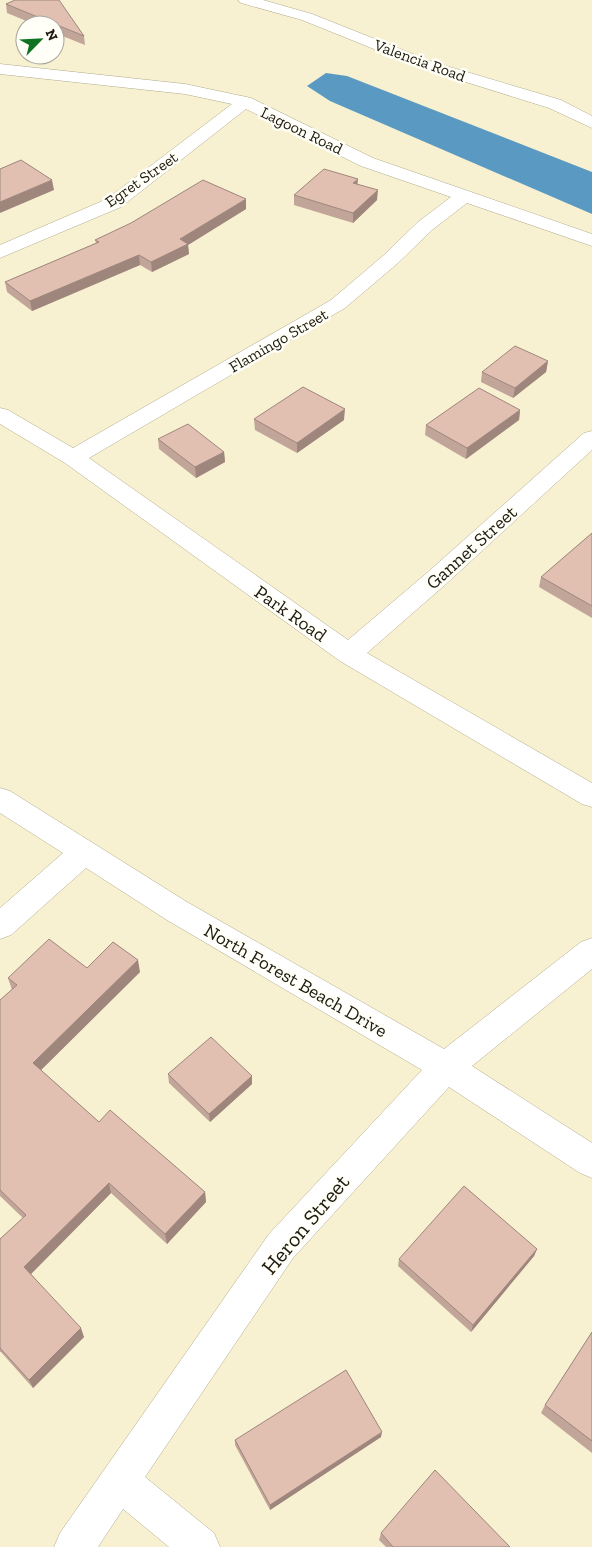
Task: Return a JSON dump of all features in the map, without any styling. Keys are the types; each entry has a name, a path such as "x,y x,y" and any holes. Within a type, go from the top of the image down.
{"street":[{"name":"Valencia Road","path":"246,0 307,17 427,65 555,104 592,123"},
{"name":"Lagoon Road","path":"0,70 186,89 244,102 367,162 592,240"},
{"name":"Egret Street","path":"0,252 114,203 244,102"},
{"name":"Flamingo Street","path":"73,458 338,304 425,226 464,196"},
{"name":"Park Road","path":"0,415 73,458 348,654 592,796"},
{"name":"Gannet Street","path":"348,654 437,578 592,438"},
{"name":"North Forest Beach Drive","path":"0,799 177,911 446,1066 592,1162"},
{"path":"0,926 84,852"},
{"name":"Heron Street","path":"74,1547 281,1246 446,1066 592,951"},
{"path":"119,1481 200,1547"}],"water":[{"path":"326,73 347,76 592,172 592,214 330,101 307,86"}],"building":[{"path":"15,0 59,0 84,36 65,28 65,15 33,15 6,4"},
{"path":"21,160 52,180 0,202 0,169"},
{"path":"324,169 358,179 353,183 378,190 353,213 294,195"},
{"path":"203,180 246,199 180,239 188,244 151,262 139,255 30,301 5,282 99,242 95,240 131,223"},
{"path":"515,346 548,361 515,388 482,372"},
{"path":"303,387 345,409 297,443 254,419"},
{"path":"479,388 520,410 467,448 426,425"},
{"path":"188,424 224,452 195,467 158,439"},
{"path":"592,533 592,606 541,577"},
{"path":"49,939 87,968 113,942 138,960 33,1063 99,1122 110,1110 205,1192 165,1234 109,1183 24,1267 81,1328 29,1380 0,1348 0,1239 26,1215 0,1190 0,1000 17,985 8,978"},
{"path":"211,1037 252,1076 209,1114 168,1074"},
{"path":"464,1186 537,1249 473,1325 399,1259"},
{"path":"592,1332 592,1441 545,1405"},
{"path":"346,1370 382,1432 270,1505 235,1440"},
{"path":"435,1470 510,1547 393,1547 381,1533"}]}
